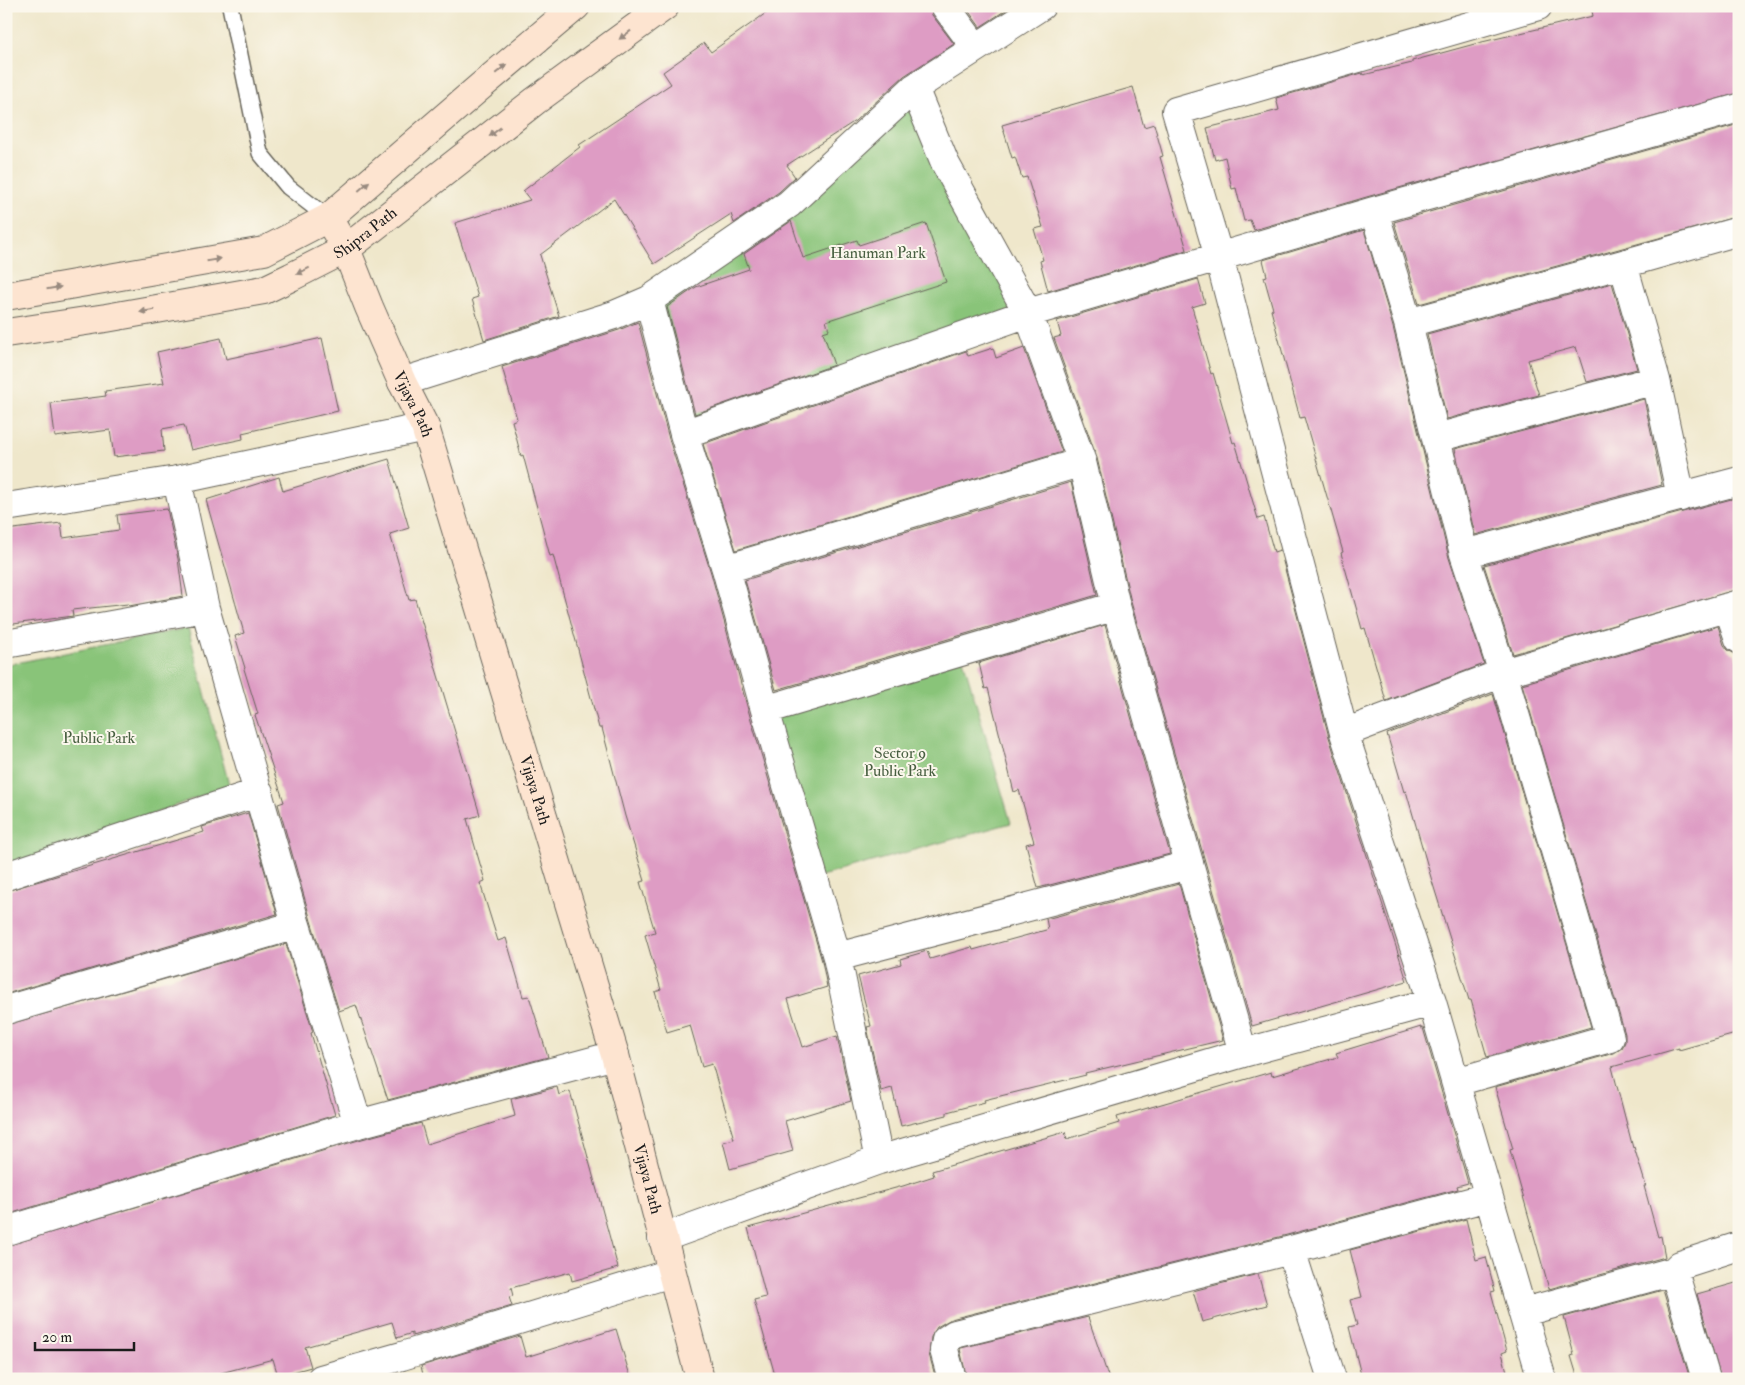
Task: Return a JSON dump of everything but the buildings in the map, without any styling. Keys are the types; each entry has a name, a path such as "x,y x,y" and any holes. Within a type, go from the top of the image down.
{"street":[{"name":"Shipra Path","path":"6,296 264,251 328,218 576,6"},
{"name":"Shipra Path","path":"6,333 106,318 264,290 346,248 535,101 665,6"},
{"path":"944,6 976,48"},
{"path":"402,382 614,315 648,300 789,204 914,88 1041,6"},
{"path":"1538,6 1176,111 1219,257 1344,733 1432,1002 1542,1379"},
{"path":"914,88 945,163 1028,313 1082,462 1116,606 1243,1054"},
{"path":"684,434 1028,313 1374,211 1739,108"},
{"path":"1374,211 1408,323 1464,554 1503,673 1610,1038 1456,1082"},
{"name":"Vijaya Path","path":"328,218 346,248 402,382 425,427 615,1054 700,1379"},
{"path":"1408,323 1739,231"},
{"path":"1623,264 1656,380 1680,497"},
{"path":"648,300 684,434 726,569 837,957 878,1160"},
{"path":"1436,438 1656,380"},
{"path":"6,507 177,480 425,427"},
{"path":"726,569 1082,462"},
{"path":"177,480 205,608 296,925 358,1124"},
{"path":"1464,554 1739,481"},
{"path":"1344,733 1503,673 1734,605 1739,639"},
{"path":"765,710 1116,606"},
{"path":"6,644 205,608"},
{"path":"6,876 259,792"},
{"path":"837,957 1189,865"},
{"path":"6,1010 296,925"},
{"path":"662,1238 878,1160 1243,1054 1432,1002"},
{"path":"6,1231 358,1124 615,1054"},
{"path":"952,1379 944,1350 946,1340 955,1334 1291,1250 1488,1197"},
{"path":"1524,1312 1674,1270 1680,1265 1739,1246"},
{"path":"1291,1250 1332,1379"},
{"path":"1674,1270 1706,1379"},
{"path":"321,1379 405,1367 671,1273"}],"lane":[{"path":"230,6 260,153 288,186 328,218"}],"green space":[{"name":"Hanuman Park","path":"914,88 1028,313 684,434 649,300"},
{"name":"Public Park","path":"188,628 229,785 30,861 6,868 6,665"},
{"name":"Sector 9 Public Park","path":"961,652 1011,823 814,878 765,710"}]}
